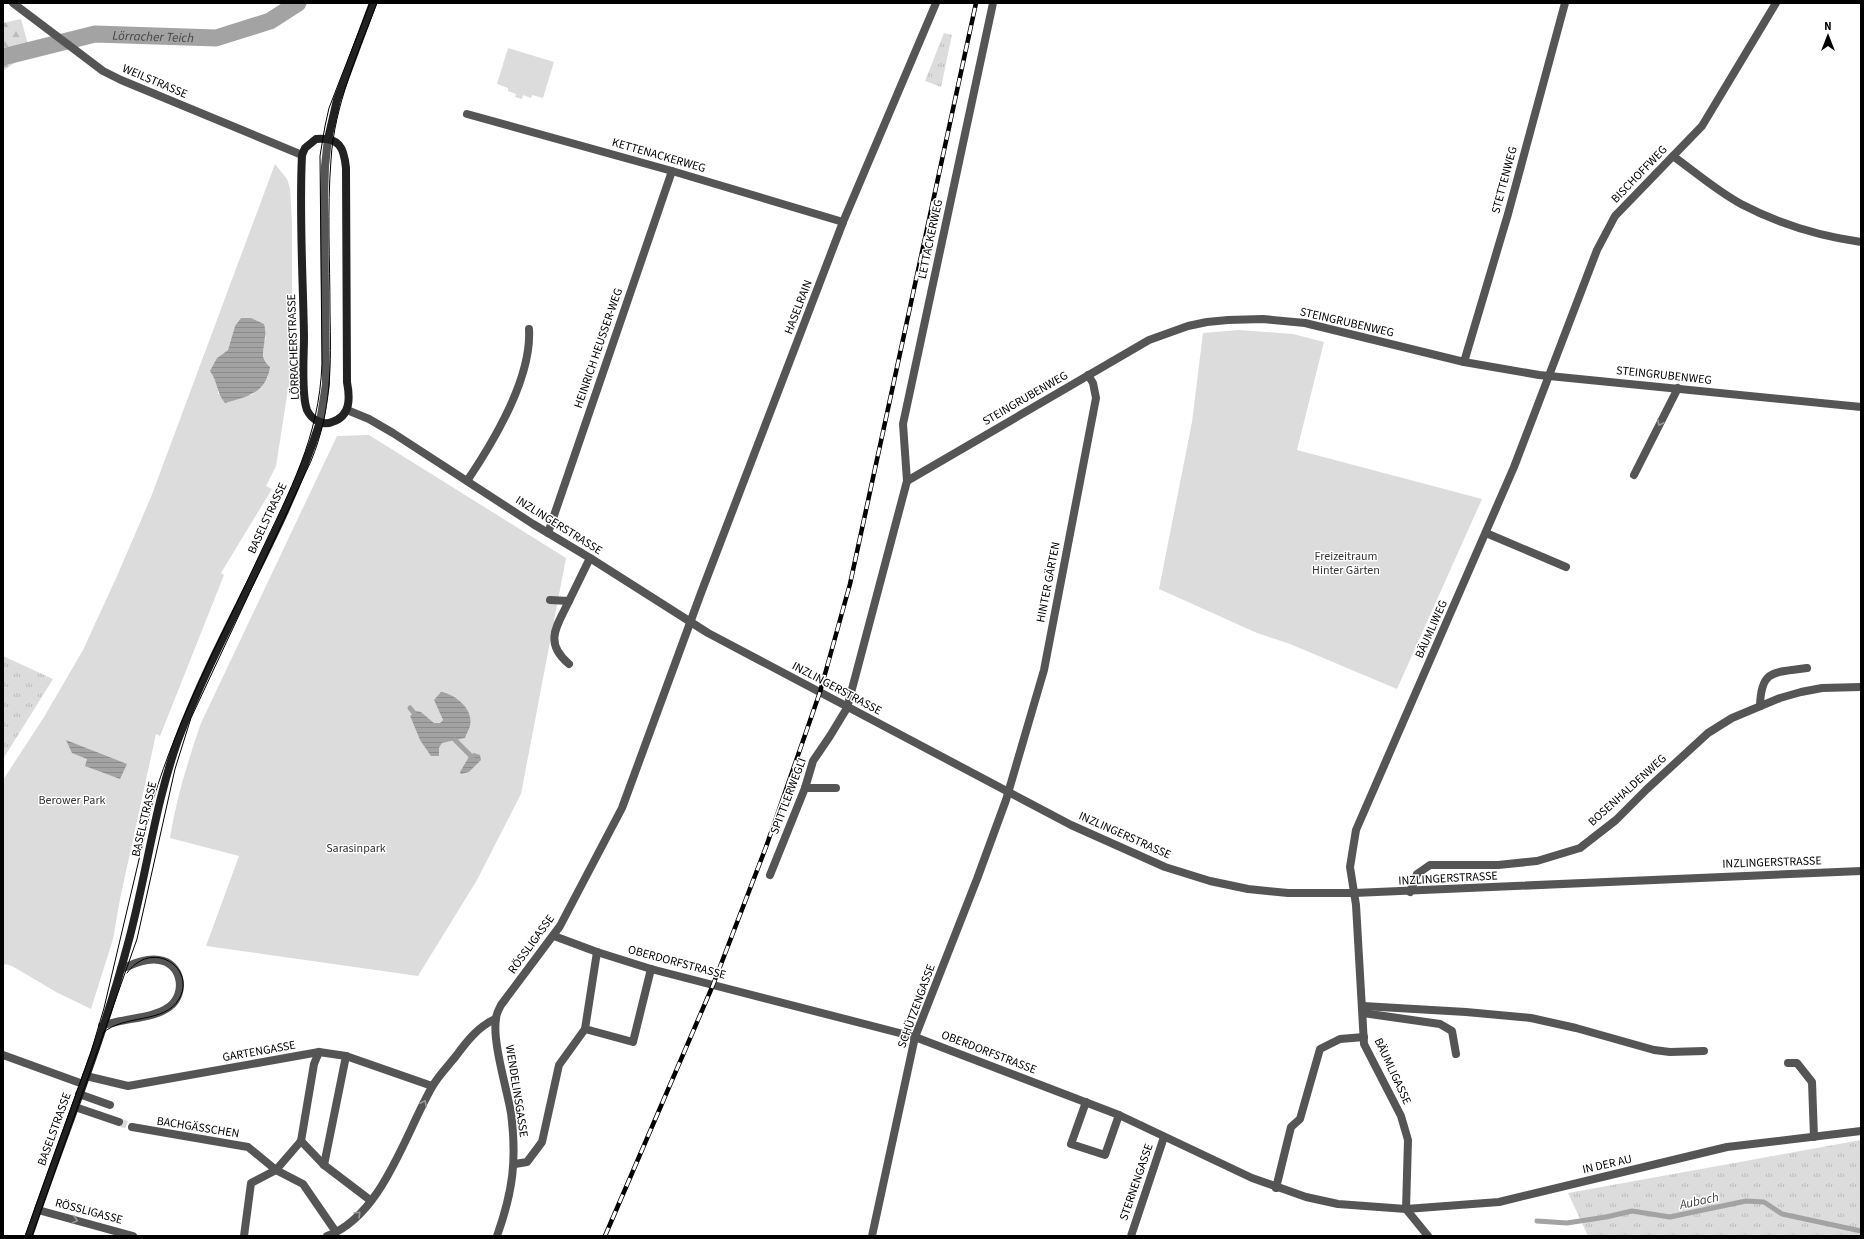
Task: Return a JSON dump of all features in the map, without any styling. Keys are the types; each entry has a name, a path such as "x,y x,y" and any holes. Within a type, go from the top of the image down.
{"main road":[{"path":"328,139 339,92 373,3"},
{"path":"302,154 310,143 316,139 328,139 337,143 345,153 347,382 349,395 347,410 340,418 331,423 320,422"},
{"name":"LÖRRACHERSTRASSE","path":"302,154 305,396 307,410 312,417 320,422"},
{"name":"BASELSTRASSE","path":"29,1236 86,1076 128,947 166,780 178,742 198,693 289,500 312,446 320,422"}],"street":[{"name":"WEILSTRASSE","path":"13,3 103,71 121,80 302,154"},
{"name":"LETTACKERWEG","path":"907,481 903,424 993,3"},
{"name":"STETTENWEG","path":"1464,362 1508,214 1566,3"},
{"name":"BISCHOFFWEG","path":"1548,376 1597,250 1615,216 1702,126 1776,3"},
{"name":"HASELRAIN","path":"690,622 843,222 934,4"},
{"name":"KETTENACKERWEG","path":"468,114 672,171 843,222"},
{"path":"320,422 326,384 324,197 328,139"},
{"path":"1673,156 1740,203 1768,217 1794,228 1861,242"},
{"name":"HEINRICH HEUSSER-WEG","path":"548,533 672,171"},
{"name":"STEINGRUBENWEG","path":"907,481 1149,340 1188,326 1228,320 1264,319 1305,323 1464,362 1548,376 1861,407"},
{"path":"468,481 493,442 507,414 527,359 530,345 528,329"},
{"name":"HINTER GÄRTEN","path":"1008,792 1044,670 1050,639 1096,398 1093,383 1088,375"},
{"name":"BÄUMLIWEG","path":"1354,893 1350,867 1356,830 1514,467 1548,376"},
{"path":"1634,475 1678,388"},
{"name":"INZLINGERSTRASSE","path":"347,410 369,418 708,634 1008,792 1130,852 1165,867 1210,881 1248,889 1288,893 1354,893 1410,892 1861,870"},
{"path":"847,708 907,481"},
{"path":"1486,533 1566,567"},
{"path":"569,664 559,655 554,644 556,629 590,558"},
{"path":"550,600 570,601"},
{"name":"RÖSSLIGASSE","path":"496,1019 501,1005 554,936 622,808 690,622"},
{"path":"1760,706 1763,682 1769,676 1807,668"},
{"name":"BOSENHALDENWEG","path":"1410,892 1417,874 1430,865 1498,865 1537,861 1580,848 1616,820 1647,789 1708,733 1732,718 1760,706 1801,692 1822,688 1861,687"},
{"name":"SPITTLERWEGLI","path":"770,876 805,788 813,761 847,708"},
{"path":"805,788 836,788"},
{"name":"SCHÜTZENGASSE","path":"872,1236 915,1037 977,880 1008,792"},
{"name":"BÄUMLIGASSE","path":"1354,893 1363,1010 1364,1044 1401,1116 1408,1140 1406,1209"},
{"name":"OBERDORFSTRASSE","path":"554,936 651,969 915,1037 1119,1115 1276,1188 1306,1197 1338,1204 1406,1209"},
{"path":"515,1164 527,1162 542,1142 559,1066 585,1029 598,952"},
{"path":"102,1026 168,1008 178,997 180,984 179,977 169,963 160,960 149,960 138,962 121,969"},
{"path":"585,1029 633,1042 651,969"},
{"path":"1363,1010 1466,1012 1531,1018 1576,1028 1654,1050 1670,1052 1704,1051"},
{"path":"1363,1010 1440,1024 1452,1031 1456,1054"},
{"path":"327,1236 336,1232 353,1219 370,1200 387,1176 432,1086 470,1037 485,1024 496,1019"},
{"name":"WENDELINSGASSE","path":"496,1019 497,1040 511,1113 515,1164 507,1210 497,1236"},
{"path":"1276,1188 1292,1127 1300,1119 1320,1049 1340,1039 1364,1037"},
{"path":"244,1236 251,1182 276,1170 301,1141 314,1064 319,1052"},
{"name":"GARTENGASSE","path":"86,1076 128,1086 319,1052 346,1056 432,1086"},
{"path":"3,1055 83,1084"},
{"path":"324,1165 346,1056"},
{"path":"1788,1063 1797,1063 1812,1082 1814,1137"},
{"path":"79,1094 110,1105"},
{"path":"1086,1102 1071,1144 1105,1155 1119,1115"},
{"path":"75,1107 119,1122"},
{"name":"BACHGÄSSCHEN","path":"132,1126 248,1147 276,1170 303,1184 336,1232"},
{"name":"IN DER AU","path":"1406,1209 1499,1202 1727,1148 1861,1131"},
{"name":"STERNENGASSE","path":"1131,1236 1164,1137"},
{"path":"301,1141 324,1165 370,1200"},
{"path":"1406,1209 1428,1236"},
{"name":"RÖSSLIGASSE","path":"38,1210 110,1233 133,1236"}],"green space":[{"path":"21,19 30,52 3,71 3,23"},
{"path":"944,33 952,35 941,87 925,81"},
{"path":"508,48 554,62 543,98 532,95 531,98 523,95 522,99 515,97 516,94 508,91 508,88 497,84"},
{"name":"Berower Park","path":"275,164 287,179 290,188 292,223 292,364 276,466 266,486 272,489 221,573 224,575 160,736 156,734 120,899 113,939 91,1009 56,992 12,966 5,964 3,967 3,780 44,717 83,650 151,497","holes":["235,326 266,337 262,349 268,377 252,395 218,394 217,358 228,350"]},
{"name":"Freizeitraum Hinter Gärten","path":"1239,330 1293,334 1324,342 1297,450 1482,499 1397,689 1290,644 1257,633 1159,589 1192,422 1203,333"},
{"name":"Sarasinpark","path":"369,435 566,558 521,794 477,880 418,976 206,946 239,856 170,838 183,780 201,723 337,436","holes":["434,700 465,738 442,743 439,748 439,756 420,740 410,716 421,712 434,723 440,723 443,720"]},
{"path":"3,656 53,679 3,759"},
{"path":"1861,1140 1861,1236 1588,1236 1568,1193"}],"shaded area":[{"path":"241,318 251,318 264,324 265,334 263,357 270,367 268,376 260,388 248,396 225,403 210,371 217,358 228,350 235,326"},
{"path":"441,692 452,696 462,703 469,714 470,726 465,738 442,743 439,748 439,756 431,756 420,740 410,716 416,711 421,712 434,723 440,723 443,720 434,700"},
{"path":"66,740 127,764 120,779 85,766 87,759 72,753"},
{"path":"474,753 480,755 481,760 469,772 461,774 460,772 470,755"}],"waterway":[{"name":"Lörracher Teich","path":"3,57 95,34 216,38 270,21 298,3"},
{"path":"410,708 414,713"},
{"path":"455,740 472,757"},
{"name":"Aubach","path":"1537,1221 1567,1223 1632,1211 1670,1217 1746,1201 1764,1202 1782,1214 1861,1231"}],"tunnel":[{"path":"119,1122 132,1127"}],"tram line":[{"path":"25,1236 91,1052 104,1008 153,800 175,737 202,676 282,509 309,440 320,391 322,364 320,156 329,108 370,3"},
{"path":"32,1236 137,939 175,769 191,718 311,461 318,442 327,405 330,369 329,198 333,140 348,80 377,3"},
{"path":"103,1033 111,1027 121,1023 154,1016 173,1007 179,999 183,988 182,977 177,968 169,961 159,958 148,958 137,963 127,973"}],"railway":[{"path":"605,1236 713,985 766,847 820,692 850,584 976,3"}]}
